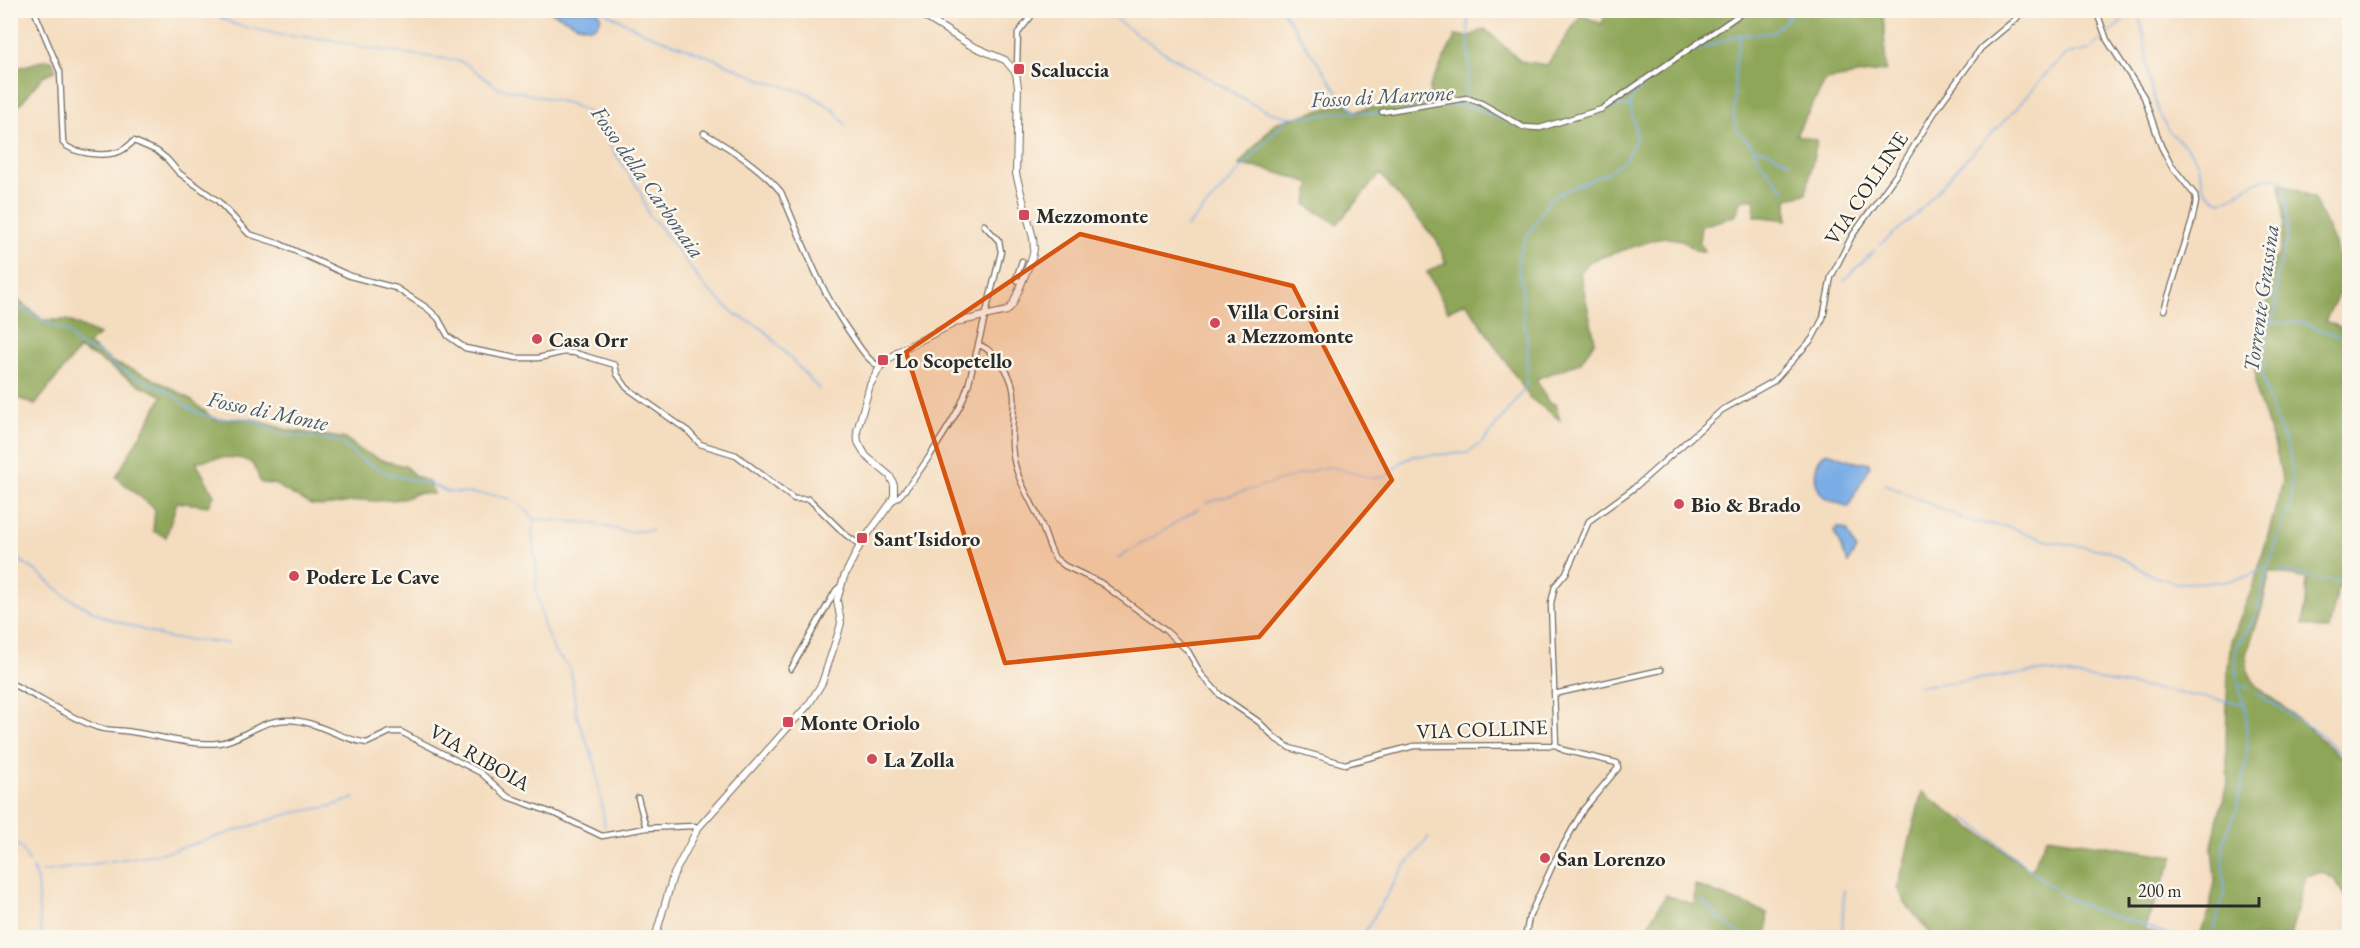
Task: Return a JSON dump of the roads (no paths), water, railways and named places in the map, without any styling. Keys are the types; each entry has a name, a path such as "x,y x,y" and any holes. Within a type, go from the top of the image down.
{"main road":[{"path":"655,938 673,876 698,828 819,691 841,623 837,603 841,585 860,545 892,501 894,489 890,476 866,456 857,438 866,393 880,367 899,351 957,322 1007,311 1013,304 1033,254 1034,243 1016,174 1018,87 1014,70 1005,60 970,45 914,10"}],"street":[{"path":"34,10 60,72 63,142 67,147 88,153 111,154 121,152 134,141 157,151 179,172 218,201 249,234 280,244 350,276 396,288 427,308 438,318 448,336 465,348 516,358 538,358 564,352 575,353 615,365 617,374 627,388 688,430 700,444 736,455 794,499 809,500 860,545"},
{"path":"1014,70 1017,67 1018,33 1036,10"},
{"path":"1382,112 1467,98 1481,103 1523,127 1540,128 1602,109 1746,10"},
{"name":"VIA COLLINE","path":"978,344 987,348 1002,363 1010,380 1015,402 1011,424 1013,455 1020,480 1055,558 1065,566 1101,583 1166,631 1188,651 1201,674 1220,695 1258,722 1276,739 1290,748 1345,764 1414,747 1556,746 1551,603 1555,586 1566,573 1590,521 1634,488 1722,410 1774,381 1804,348 1820,328 1831,277 1838,259 1852,236 1981,48 2017,18 2023,10"},
{"path":"2096,10 2107,40 2144,98 2161,146 2171,165 2195,195 2192,221 2164,310"},
{"path":"704,133 732,150 781,192 816,275 835,312 862,352 880,367"},
{"path":"892,501 899,499 960,407 973,370 984,315 1002,249 999,241 984,225"},
{"path":"1022,261 1016,278 1022,283"},
{"path":"790,669 809,634 841,585"},
{"path":"1554,694 1661,670"},
{"name":"VIA RIBOIA","path":"10,683 100,729 134,732 173,740 219,743 232,740 254,727 285,720 311,724 367,743 390,732 400,732 481,773 508,797 558,815 602,836 646,828 698,828"},
{"path":"1525,938 1528,917 1555,860 1583,810 1618,768 1617,763 1563,750 1556,746"},
{"path":"638,798 646,828"}],"water":[{"path":"549,11 598,11 601,16 599,23 592,28 578,25"},
{"path":"1827,452 1859,463 1868,462 1870,466 1848,507 1827,499 1819,490 1815,478 1817,466"},
{"path":"1837,527 1847,530 1856,549 1848,563 1834,531"}],"waterway":[{"name":"Fosso della Carbonaia","path":"206,10 236,25 281,35 328,39 366,48 454,60 466,64 497,87 568,103 589,113 640,191 649,216 659,225 704,286 735,314 763,329 819,389"},
{"path":"601,10 645,33 715,59 765,81 808,93 834,110 846,125"},
{"name":"Fosso di Marrone","path":"1102,10 1159,49 1272,113 1289,117 1340,112 1382,113"},
{"path":"1282,10 1337,91 1357,113"},
{"path":"1464,96 1469,73 1468,10"},
{"path":"1782,10 1788,17"},
{"name":"Fosso di Marrone","path":"1686,54 1740,35 1773,33 1796,10"},
{"name":"Torrente Grassina","path":"2134,10 2144,36 2150,82 2159,114 2174,136 2192,152 2207,192 2220,201 2230,199 2248,186 2265,178 2281,178 2285,184 2288,236 2280,262 2276,309 2267,334 2262,372 2268,400 2290,455 2291,503 2267,570 2256,615 2237,646 2235,656 2238,684 2246,712 2247,756 2237,808 2223,843 2224,894 2212,938"},
{"path":"2108,34 2134,11"},
{"path":"1740,35 1735,61 1734,122 1737,130 1752,146 1760,162 1786,192"},
{"path":"1880,245 1916,215 1966,159 2014,111 2050,69 2067,54 2089,50 2102,39"},
{"path":"1206,503 1321,468 1331,467 1371,478 1385,477 1402,462 1414,456 1467,453 1484,441 1526,387 1528,343 1517,263 1524,241 1549,200 1607,173 1625,159 1635,142 1636,133 1630,106 1631,99 1650,79"},
{"name":"Fosso di Marrone","path":"1443,104 1472,107 1515,125"},
{"name":"Fosso di Marrone","path":"1576,119 1616,107 1629,106"},
{"name":"Fosso di Marrone","path":"1402,111 1423,107"},
{"path":"1187,227 1289,117"},
{"path":"1753,148 1765,150 1790,162"},
{"path":"1844,280 1875,250"},
{"name":"Fosso di Monte","path":"10,301 71,334 76,344 102,354 116,368 170,392 186,406 200,414 220,419 246,418 282,434 339,441 358,458 390,475 428,483 448,492 493,495 510,499 526,510 534,519 532,536 537,571 536,587 544,627 555,653 569,667 572,676 576,714 595,763 605,827"},
{"path":"2273,322 2304,323 2350,341"},
{"path":"1885,484 1968,521 2009,527 2048,541 2104,550 2153,576 2176,583 2223,582 2245,577 2266,568"},
{"path":"1117,559 1200,508"},
{"path":"535,519 591,523 628,532 652,530"},
{"path":"10,554 36,571 67,597 104,617 168,638 228,643"},
{"path":"2279,571 2350,584"},
{"path":"1919,686 2046,671 2244,704"},
{"name":"Torrente Grassina","path":"2238,684 2248,688"},
{"path":"2255,692 2320,734 2350,762"},
{"path":"42,872 168,852 292,813 332,806 355,798"},
{"path":"1965,817 2063,896 2098,912 2142,924 2177,938"},
{"path":"10,837 22,849 29,862"},
{"path":"1361,938 1402,870 1429,837"},
{"path":"33,869 37,882 41,938"},
{"path":"1842,938 1844,890"},
{"path":"1702,900 1720,919 1746,938"}],"place":[{"name":"Scaluccia","path":"1019,69"},
{"name":"Mezzomonte","path":"1024,215"},
{"name":"Villa Corsini a Mezzomonte","path":"1215,323"},
{"name":"Casa Orr","path":"537,339"},
{"name":"Lo Scopetello","path":"883,360"},
{"name":"Bio & Brado","path":"1679,504"},
{"name":"Sant'Isidoro","path":"862,538"},
{"name":"Podere Le Cave","path":"294,576"},
{"name":"Monte Oriolo","path":"788,722"},
{"name":"La Zolla","path":"872,759"},
{"name":"San Lorenzo","path":"1545,858"}]}
